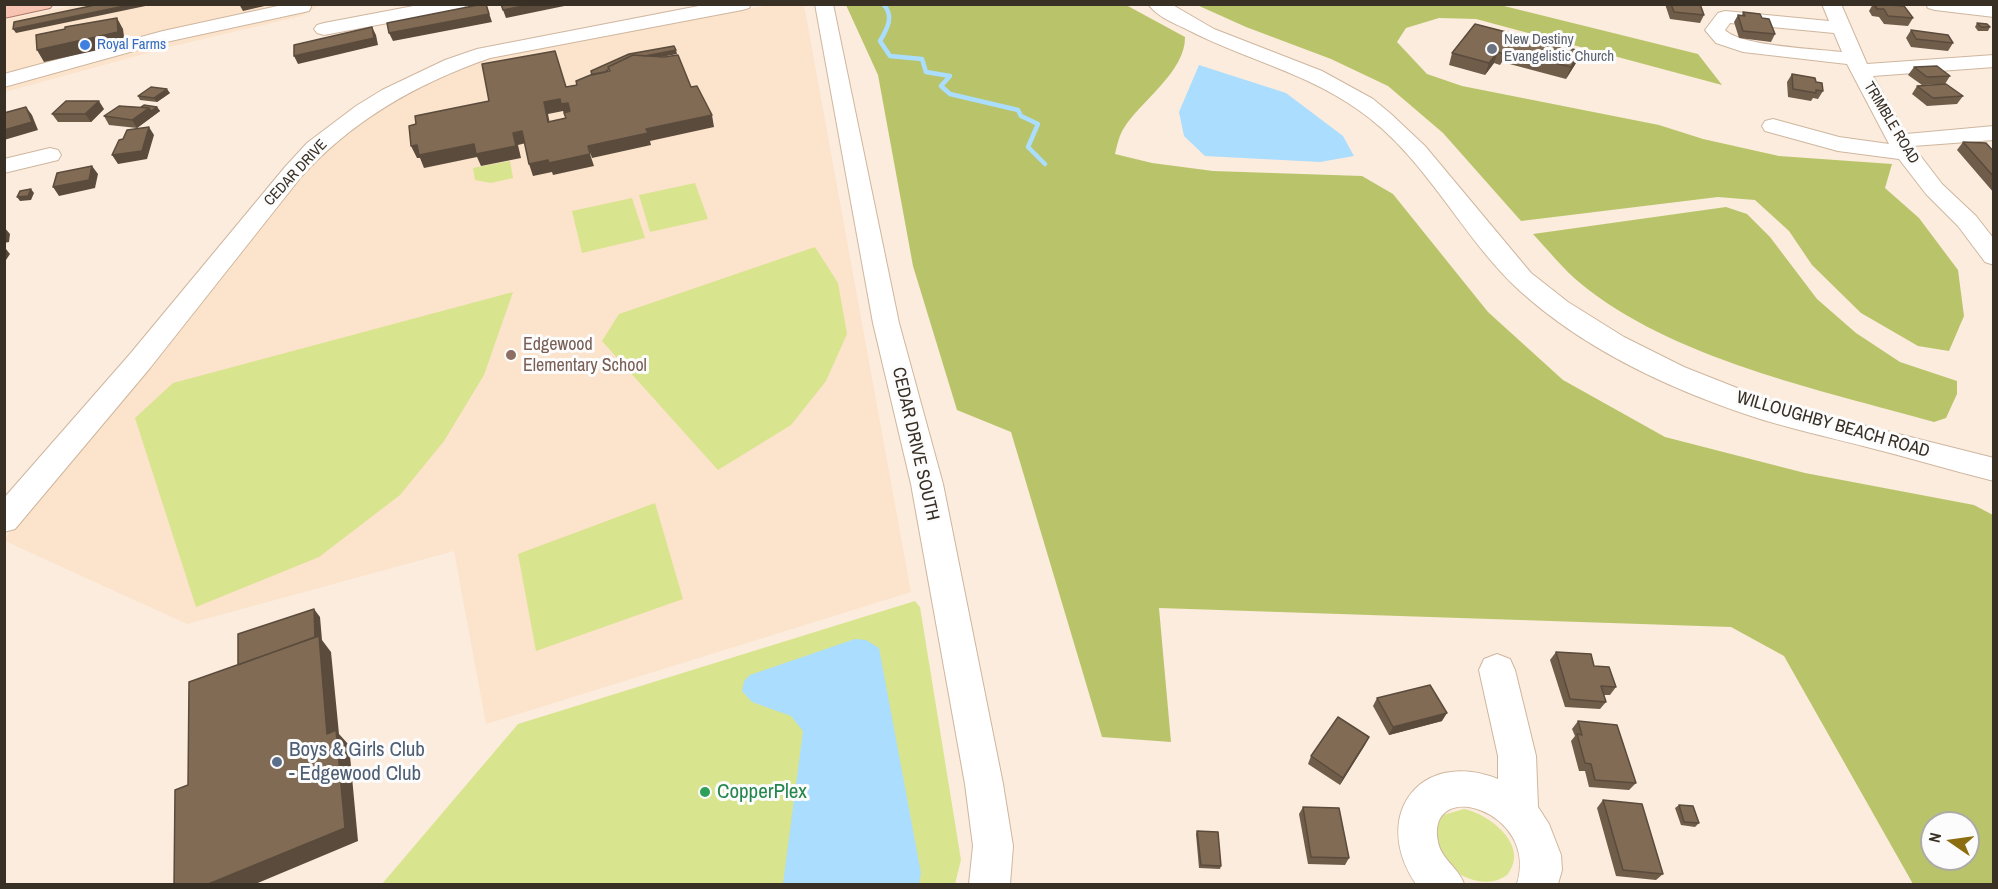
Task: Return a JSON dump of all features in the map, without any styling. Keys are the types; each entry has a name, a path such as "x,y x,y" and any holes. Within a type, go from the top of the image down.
{"main road":[{"path":"4,12 43,4"}],"street":[{"name":"CEDAR DRIVE","path":"4,520 140,361 293,172 315,148 364,111 413,82 483,53 742,4"},
{"name":"CEDAR DRIVE SOUTH","path":"824,4 886,323 929,495 984,784 993,846 990,885"},
{"name":"WILLOUGHBY BEACH ROAD","path":"1157,4 1194,26 1298,67 1339,86 1366,104 1412,143 1508,262 1534,289 1589,327 1638,356 1703,386 1765,410 1994,470"},
{"path":"1747,4 1773,7 1815,25"},
{"name":"TRIMBLE ROAD","path":"1831,4 1857,65 1902,147 1934,189 1967,221 1994,257"},
{"path":"1935,4 1994,11"},
{"path":"324,29 385,11 447,5"},
{"path":"4,81 163,37 302,7"},
{"path":"1841,28 1725,17 1715,30 1723,39 1743,46 1857,65 1994,61"},
{"path":"1773,126 1838,144 1902,147 1994,134"},
{"path":"4,166 50,155"},
{"path":"1497,670 1517,756 1518,812"},
{"path":"1444,885 1423,859 1417,835 1419,814 1431,798 1449,789 1472,789 1496,797 1518,812 1533,833 1542,856 1541,878 1537,885"}],"shaded area":[{"path":"80,4 320,5 302,16 173,46 5,92 5,20"},
{"name":"Edgewood Elementary School","path":"771,5 804,5 911,592 486,724 454,551 187,624 5,541 5,538 304,172 344,131 445,70 513,49"}],"green space":[{"path":"846,5 1126,5 1185,37 1178,62 1124,128 1115,154 1152,163 1213,171 1362,176 1393,194 1488,312 1563,380 1665,437 1805,473 1974,505 1993,515 1993,884 1913,884 1784,656 1731,627 1159,608 1171,742 1102,737 1011,432 957,410 913,266 878,75"},
{"path":"1197,5 1500,5 1698,54 1722,85 1476,19 1439,18 1406,28 1397,42 1427,74 1462,86 1659,125 1703,139 1779,156 1892,164 1885,188 1919,218 1958,270 1964,316 1949,351 1918,346 1861,313 1812,265 1789,231 1755,200 1718,197 1521,221 1443,133 1388,86 1331,59 1246,27"},
{"path":"510,161 513,178 491,183 475,180 473,168"},
{"path":"695,183 708,219 650,232 639,195"},
{"path":"632,198 645,238 582,253 572,211"},
{"path":"1726,207 1747,214 1770,237 1817,299 1856,333 1900,362 1957,381 1957,394 1946,418 1934,422 1797,384 1703,352 1658,332 1617,309 1580,283 1533,234"},
{"path":"815,247 838,283 847,334 826,381 791,425 718,470 602,341 619,314"},
{"path":"513,292 484,375 444,441 400,495 319,557 196,607 135,418 173,383"},
{"path":"655,503 683,599 536,651 518,554"},
{"name":"CopperPlex","path":"915,601 920,607 961,860 955,884 382,884 518,724"},
{"path":"1464,809 1485,817 1495,824 1510,842 1514,852 1513,863 1508,874 1501,879 1485,882 1461,875 1440,856 1437,847 1436,823 1443,815"}],"water":[{"path":"1199,65 1286,93 1343,136 1354,156 1320,162 1205,156 1184,136 1179,112"},
{"path":"855,639 866,640 879,648 921,873 919,884 783,884 803,731 791,716 752,702 742,691 744,681 750,675"}],"building":[{"path":"100,4 134,4 13,29 14,22"},
{"path":"486,4 489,14 389,33 387,23"},
{"path":"501,4 533,4 503,10"},
{"path":"1671,4 1700,4 1704,15 1674,12"},
{"path":"1874,4 1904,6 1913,18 1888,16 1884,9 1877,9"},
{"path":"1743,12 1760,14 1762,18 1769,19 1775,34 1743,31 1738,15 1745,16"},
{"path":"117,18 118,32 37,50 36,35 65,29 65,27"},
{"path":"1977,23 1987,24 1990,27 1981,27"},
{"path":"1475,24 1580,51 1571,67 1506,51 1504,54 1498,52 1489,63 1452,53"},
{"path":"372,27 374,38 294,56 294,45"},
{"path":"1911,30 1948,35 1953,43 1916,39"},
{"path":"674,46 676,50 645,56 633,55 608,67 606,72 592,75 591,71 629,54"},
{"path":"555,51 566,87 577,85 576,81 593,74 610,71 608,67 633,55 664,57 678,55 691,87 697,86 712,115 646,129 648,133 588,146 590,154 549,163 548,160 529,164 522,131 513,133 516,146 476,154 474,144 419,155 417,145 411,146 409,126 416,124 415,116 489,101 482,64","holes":["560,99 561,104 568,103 570,111 564,113 566,118 548,122 544,102"]},
{"path":"1937,66 1950,76 1927,77 1914,67"},
{"path":"1792,74 1815,78 1816,82 1822,83 1823,91 1816,90 1816,93 1793,89"},
{"path":"1946,84 1963,96 1933,98 1917,86"},
{"path":"151,87 167,89 154,98 138,96"},
{"path":"66,101 99,101 85,114 52,114"},
{"path":"144,105 157,107 151,111 149,108 141,107"},
{"path":"119,106 149,108 132,120 104,116"},
{"path":"26,107 32,122 4,130 4,113"},
{"path":"149,127 142,151 112,155 127,130"},
{"path":"1963,142 1986,143 1994,152 1994,177"},
{"path":"92,166 89,180 53,187 57,173"},
{"path":"31,189 28,196 17,197 20,191"},
{"path":"314,609 315,637 238,665 238,634"},
{"name":"Boys & Girls Club - Edgewood Club","path":"319,636 327,734 336,730 345,828 206,885 174,885 175,790 188,785 189,682"},
{"path":"1556,652 1591,654 1594,666 1609,667 1616,687 1601,686 1606,702 1570,699"},
{"path":"1430,685 1447,713 1393,727 1377,698"},
{"path":"1338,717 1369,737 1343,778 1311,756"},
{"path":"1578,721 1617,725 1636,783 1595,780 1591,764 1585,763 1577,734 1582,735"},
{"path":"1603,800 1642,804 1663,874 1623,870"},
{"path":"1679,805 1693,806 1699,823 1684,822"},
{"path":"1303,807 1339,808 1349,858 1311,857"},
{"path":"1197,831 1218,832 1221,866 1201,865"}],"waterway":[{"path":"883,4 889,13 889,18 880,41 890,56 922,59 926,72 950,76 941,86 950,94 1018,110 1021,116 1038,124 1028,147 1045,164"}],"place":[{"name":"Royal Farms","path":"85,45"},
{"name":"New Destiny Evangelistic Church","path":"1492,49"},
{"name":"Edgewood Elementary School","path":"511,355"},
{"name":"Boys & Girls Club - Edgewood Club","path":"277,762"},
{"name":"CopperPlex","path":"705,792"}]}
